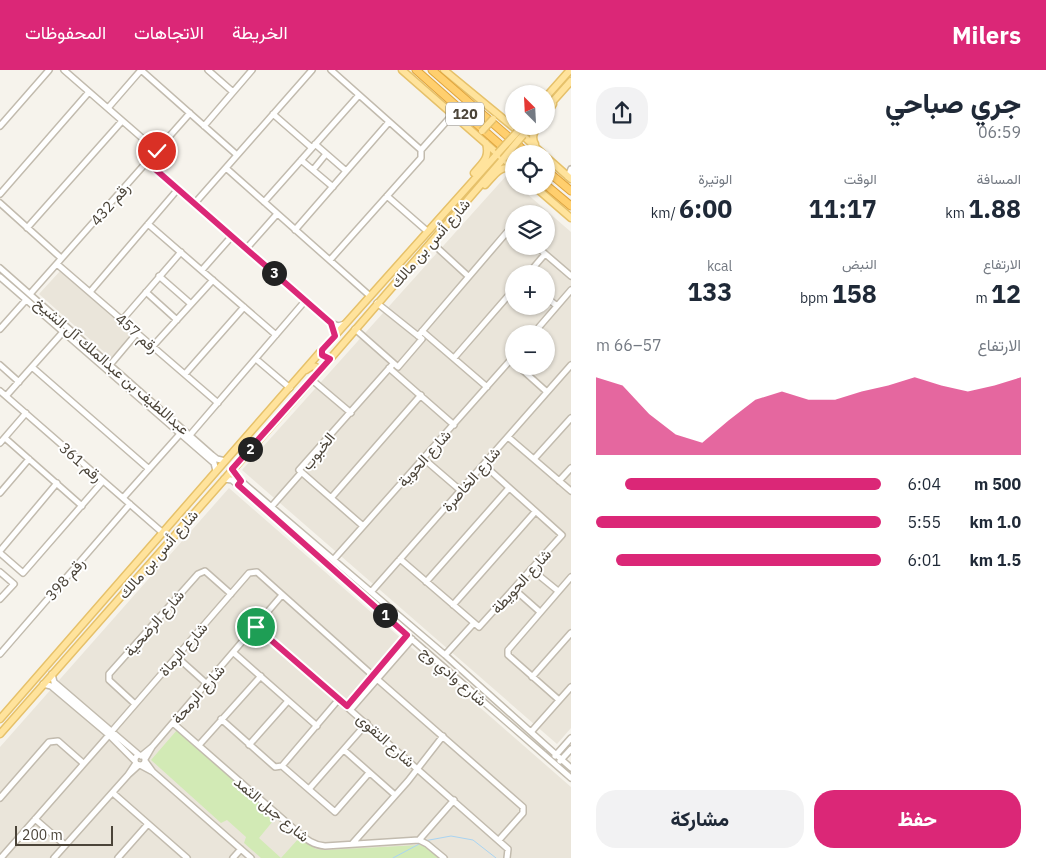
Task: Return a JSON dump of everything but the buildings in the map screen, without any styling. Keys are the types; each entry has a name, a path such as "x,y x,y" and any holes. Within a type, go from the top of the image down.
{"highway":[{"name":"120","path":"416,70 505,149"},
{"name":"120","path":"432,70 518,145"},
{"path":"555,178 571,191"},
{"path":"555,193 571,206"}],"main road":[{"path":"402,70 505,160"},
{"path":"444,70 493,115 504,120"},
{"path":"555,86 570,70"},
{"path":"555,98 571,81"},
{"path":"555,100 557,96"},
{"path":"474,132 482,131 493,115"},
{"name":"شارع أنس بن مالك","path":"0,734 330,359 467,200 518,135"},
{"path":"525,135 534,145"},
{"path":"460,194 487,158 488,151 485,142"},
{"name":"شارع أنس بن مالك","path":"0,719 460,194 501,156"},
{"path":"555,165 570,178"},
{"path":"467,200 482,188 501,168 505,167"},
{"path":"544,195 571,218"},
{"path":"322,350 322,355 330,359"},
{"path":"306,370 312,366 316,367 314,377"},
{"path":"111,592 112,598 119,599"},
{"path":"92,613 98,614 100,620"}],"street":[{"path":"0,126 49,70"},
{"path":"64,70 157,151"},
{"path":"108,108 141,70 238,155"},
{"path":"208,70 233,92"},
{"path":"204,126 252,70"},
{"path":"194,203 312,70"},
{"path":"331,70 421,150"},
{"path":"0,194 89,92"},
{"path":"264,202 359,95"},
{"name":"رقم 432","path":"30,294 190,113"},
{"path":"273,114 346,171"},
{"path":"330,260 421,158 421,150 453,114"},
{"path":"0,116 5,120"},
{"path":"27,228 122,121"},
{"path":"295,230 389,122"},
{"path":"313,170 326,154"},
{"path":"301,160 333,187"},
{"path":"147,162 331,323 338,326 346,324"},
{"path":"226,168 370,296"},
{"path":"570,178 571,169"},
{"path":"90,292 178,189"},
{"path":"387,196 427,232"},
{"path":"0,203 62,258"},
{"path":"0,214 5,208"},
{"path":"246,249 277,214"},
{"path":"148,224 276,335"},
{"path":"378,303 418,336 505,234"},
{"path":"202,270 232,236"},
{"path":"431,242 468,276"},
{"path":"122,320 181,252"},
{"path":"536,265 544,255"},
{"path":"546,255 571,276"},
{"name":"رقم 457","path":"57,264 218,403"},
{"name":"عبداللطيف بن عبدالملك آل الشيخ","path":"0,268 110,365 174,425 180,434 208,455 225,461"},
{"path":"160,276 191,304"},
{"name":"عبداللطيف بن عبدالملك آل الشيخ","path":"0,277 62,332 174,425 190,435 214,463 216,471"},
{"path":"153,346 213,280"},
{"path":"541,325 571,290"},
{"path":"146,292 177,320"},
{"path":"0,329 26,300"},
{"path":"454,358 505,300"},
{"path":"190,435 305,301"},
{"path":"185,374 244,307"},
{"path":"331,323 335,336"},
{"path":"355,330 454,425"},
{"path":"422,330 487,387"},
{"path":"6,396 62,332"},
{"path":"110,365 137,333"},
{"name":"الخبوب","path":"363,526 299,470 391,366 398,367 422,339 418,336"},
{"path":"256,359 290,388"},
{"path":"0,365 19,382"},
{"name":"شارع الخاصرة","path":"371,592 571,365"},
{"path":"32,367 148,469"},
{"name":"شارع الحوية","path":"334,559 505,368"},
{"path":"528,375 547,392"},
{"path":"314,377 350,412"},
{"name":"رقم 361","path":"0,391 162,533"},
{"path":"330,498 421,395"},
{"path":"0,443 26,414"},
{"path":"534,459 571,418"},
{"path":"123,498 180,434"},
{"path":"508,437 571,491"},
{"path":"5,438 82,506"},
{"path":"424,458 460,490"},
{"path":"0,493 29,459"},
{"name":"شارع الحويطة","path":"400,558 479,627 514,589 562,535 484,465"},
{"path":"560,481 571,468"},
{"name":"شارع وادي وج","path":"232,469 240,483 407,635 571,778"},
{"path":"272,506 301,472"},
{"name":"شارع وادي وج","path":"224,479 231,479 240,483 272,506 445,655 571,768"},
{"path":"57,483 0,552 23,573 104,481"},
{"path":"426,582 510,488"},
{"name":"رقم 398","path":"0,654 130,504"},
{"path":"453,605 535,512"},
{"path":"531,569 558,591"},
{"name":"شارع الرضحية","path":"135,704 108,680 109,674 198,574 205,570 231,594"},
{"path":"0,572 14,584 0,599"},
{"name":"شارع الرماة","path":"1,858 249,573 257,572 282,595"},
{"path":"559,700 508,655 508,650 571,577"},
{"path":"514,589 540,612"},
{"path":"282,595 523,807 524,810 499,840"},
{"name":"شارع الرمحة","path":"142,758 282,595"},
{"path":"445,655 474,623"},
{"name":"شارع التقوى","path":"256,627 499,840 508,849 507,858"},
{"path":"532,677 571,633"},
{"path":"392,658 407,635"},
{"path":"349,707 373,676 412,639"},
{"path":"234,653 317,726"},
{"path":"176,657 207,684"},
{"path":"52,674 54,682 110,733 138,764 153,772"},
{"path":"199,745 261,676"},
{"path":"43,684 51,686 142,758 153,772 251,858"},
{"path":"531,732 571,688"},
{"path":"221,720 275,767 282,766 340,699"},
{"path":"249,745 288,701"},
{"name":"شارع جبل الثمد","path":"173,723 309,841 317,845 352,845 419,840"},
{"path":"309,789 367,723"},
{"path":"352,845 396,795 443,736"},
{"path":"551,760 571,738"},
{"path":"0,798 49,742 58,741 83,763"},
{"path":"557,765 571,749"},
{"path":"344,750 396,795"},
{"path":"138,764 136,757 142,758"},
{"path":"54,858 142,758"},
{"path":"282,766 335,812 370,773"},
{"path":"113,793 187,858"},
{"path":"444,858 419,840 454,800"},
{"path":"35,819 65,845"},
{"path":"118,858 148,824"},
{"path":"365,830 364,839 367,844"},
{"path":"233,858 241,850"},
{"path":"177,858 181,853"}],"shaded area":[{"path":"505,177 505,195 528,195 540,205 505,205 505,255 555,255 555,218 571,232 571,728 557,744 242,470"},
{"path":"61,270 132,335 111,358 39,294"},
{"path":"229,488 571,787 571,858 0,858 0,747"}],"green space":[{"path":"177,730 261,805 260,809 273,821 259,838 281,858 261,858 244,843 246,837 227,820 221,823 151,760"},
{"path":"299,838 316,849 325,850 420,845 428,848 440,858 281,858"}],"waterway":[{"path":"424,841 451,836 473,840 496,858"},
{"path":"393,858 421,843"}],"route":[{"path":"157,151 147,162 331,323 335,332 335,336 322,350 322,355 330,359 232,469 241,481 238,485 407,635 347,706 256,627"}]}
